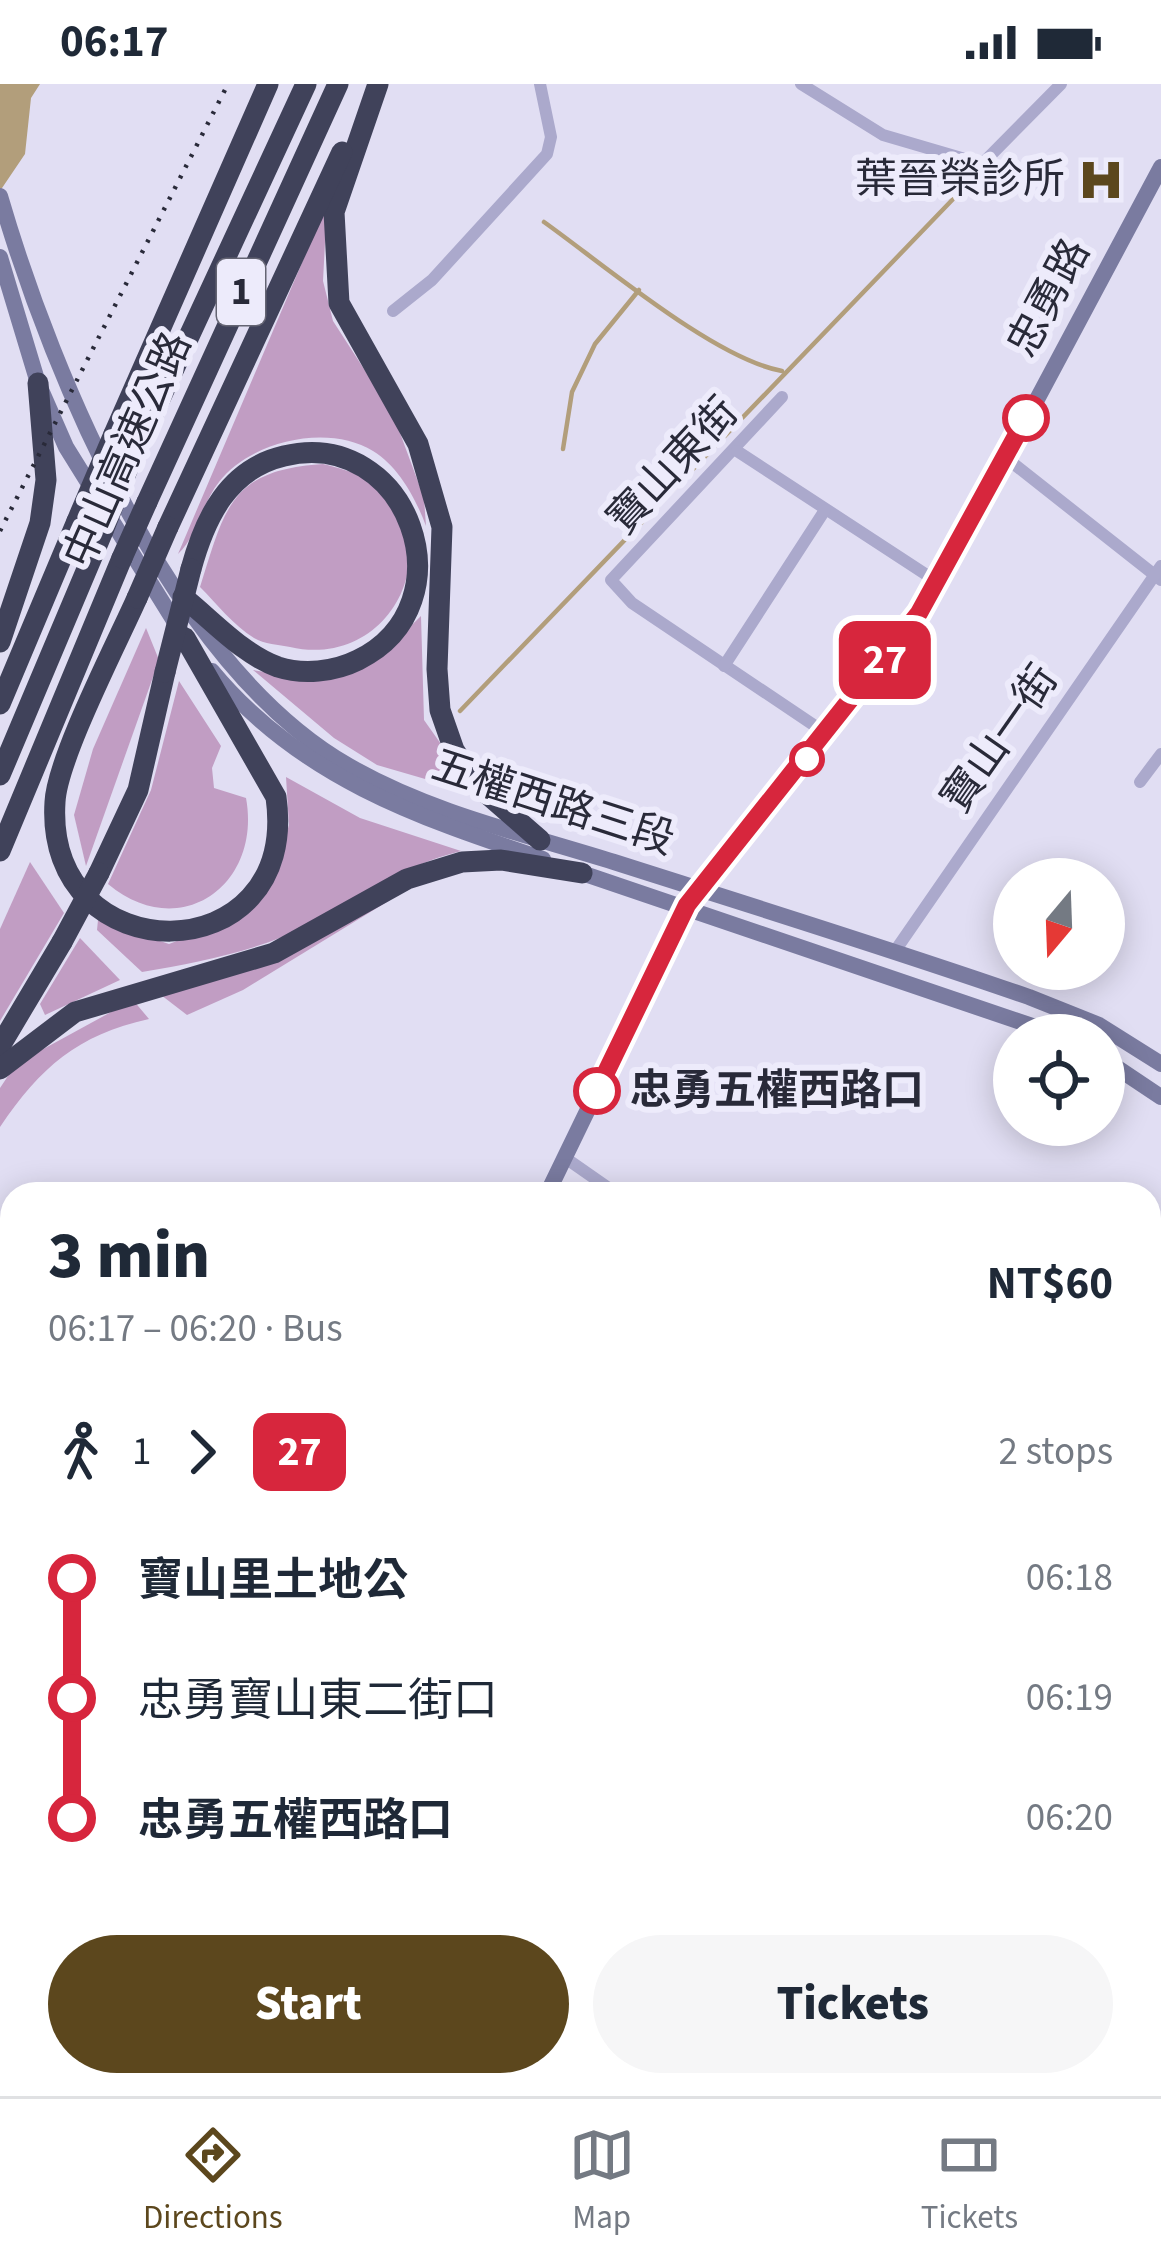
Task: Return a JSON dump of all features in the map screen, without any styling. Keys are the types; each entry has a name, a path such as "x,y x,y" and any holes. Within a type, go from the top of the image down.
{"highway":[{"path":"0,704 268,84"},
{"name":"中山高速公路","path":"0,775 128,468 306,84"},
{"name":"中山高速公路","path":"0,851 122,558 338,84"},
{"path":"184,638 276,797 280,824 268,869 245,903 210,926 155,932 115,919 82,890 62,851 54,803 168,527 376,84"},
{"path":"376,84 334,212 339,303 418,444 442,526 436,669 440,710 454,750 477,784 540,840"},
{"path":"0,642 40,523 46,480 38,383"},
{"path":"0,1046 62,942 139,790 165,672 191,568 201,531 230,486 266,461 309,452 352,461 378,476 406,510 419,552 418,581 402,621 373,652 334,669 291,670 254,656 182,597"},
{"path":"0,1069 75,1012 274,952 407,879 462,862 501,860 582,873"}],"main road":[{"name":"忠勇路","path":"552,1182 687,905 826,734 939,583 1158,180"},
{"path":"0,196 21,298"},
{"path":"0,257 21,298"},
{"name":"五權西路三段","path":"21,298 38,383 83,478 184,638 246,712 329,774 425,820 999,1014"},
{"name":"五權西路三段","path":"21,298 85,434 182,597 254,687 300,731 348,765 444,809 895,951 1099,1024 1159,1059"},
{"path":"1125,1073 1161,1097"}],"street":[{"path":"393,311 432,280 547,154 551,137 540,84"},
{"path":"801,84 883,135 982,164 1061,84"},
{"name":"寶山東街","path":"724,667 632,603 611,580 737,451 782,397"},
{"path":"737,451 939,583"},
{"path":"1005,457 1159,574"},
{"path":"825,510 724,667 826,734"},
{"name":"寶山一街","path":"895,951 1159,574"},
{"path":"1140,782 1161,754"},
{"path":"564,1156 600,1182"}],"shaded area":[{"path":"0,84 40,84 31,98 25,154 0,191"},
{"path":"327,204 323,281 333,321 393,414 424,498 426,526 406,484 382,458 355,443 313,438 269,447 233,468 213,490 178,554"},
{"path":"323,464 367,478 394,499 408,538 409,566 402,592 370,632 347,644 320,650 262,642 200,587 217,535 236,498 250,485 292,468"},
{"path":"421,616 424,720 467,781 463,790 377,765 334,738 253,670 305,675 346,670 382,651"},
{"path":"146,628 159,660 86,866 74,815 93,749"},
{"path":"179,681 221,746 212,768 214,788 246,798 248,829 241,857 210,896 188,906 162,908 135,901 108,884 151,790"},
{"path":"286,777 360,818 461,851 400,874 291,933 207,960 142,972 97,930 98,920 169,944 248,914 277,864 289,825"},
{"path":"30,862 64,913 0,1021 0,929"},
{"path":"390,900 243,990 187,1015 161,995"},
{"path":"80,938 120,980 45,1015 40,1004"},
{"path":"133,1000 149,1019 101,1034 63,1056 30,1087 0,1127 0,1088 16,1064"}],"waterway":[{"path":"460,711 982,169"},
{"path":"544,222 693,330 755,363 782,371"},
{"path":"563,449 572,392 595,344 639,290"}],"railway":[{"path":"0,531 228,84"}],"bus line":[{"name":"27","path":"597,1091 687,905 919,613 1026,418"}],"place":[{"name":"葉晉榮診所","path":"1101,180"},
{"name":"忠勇五權西路口","path":"597,1091"}]}
